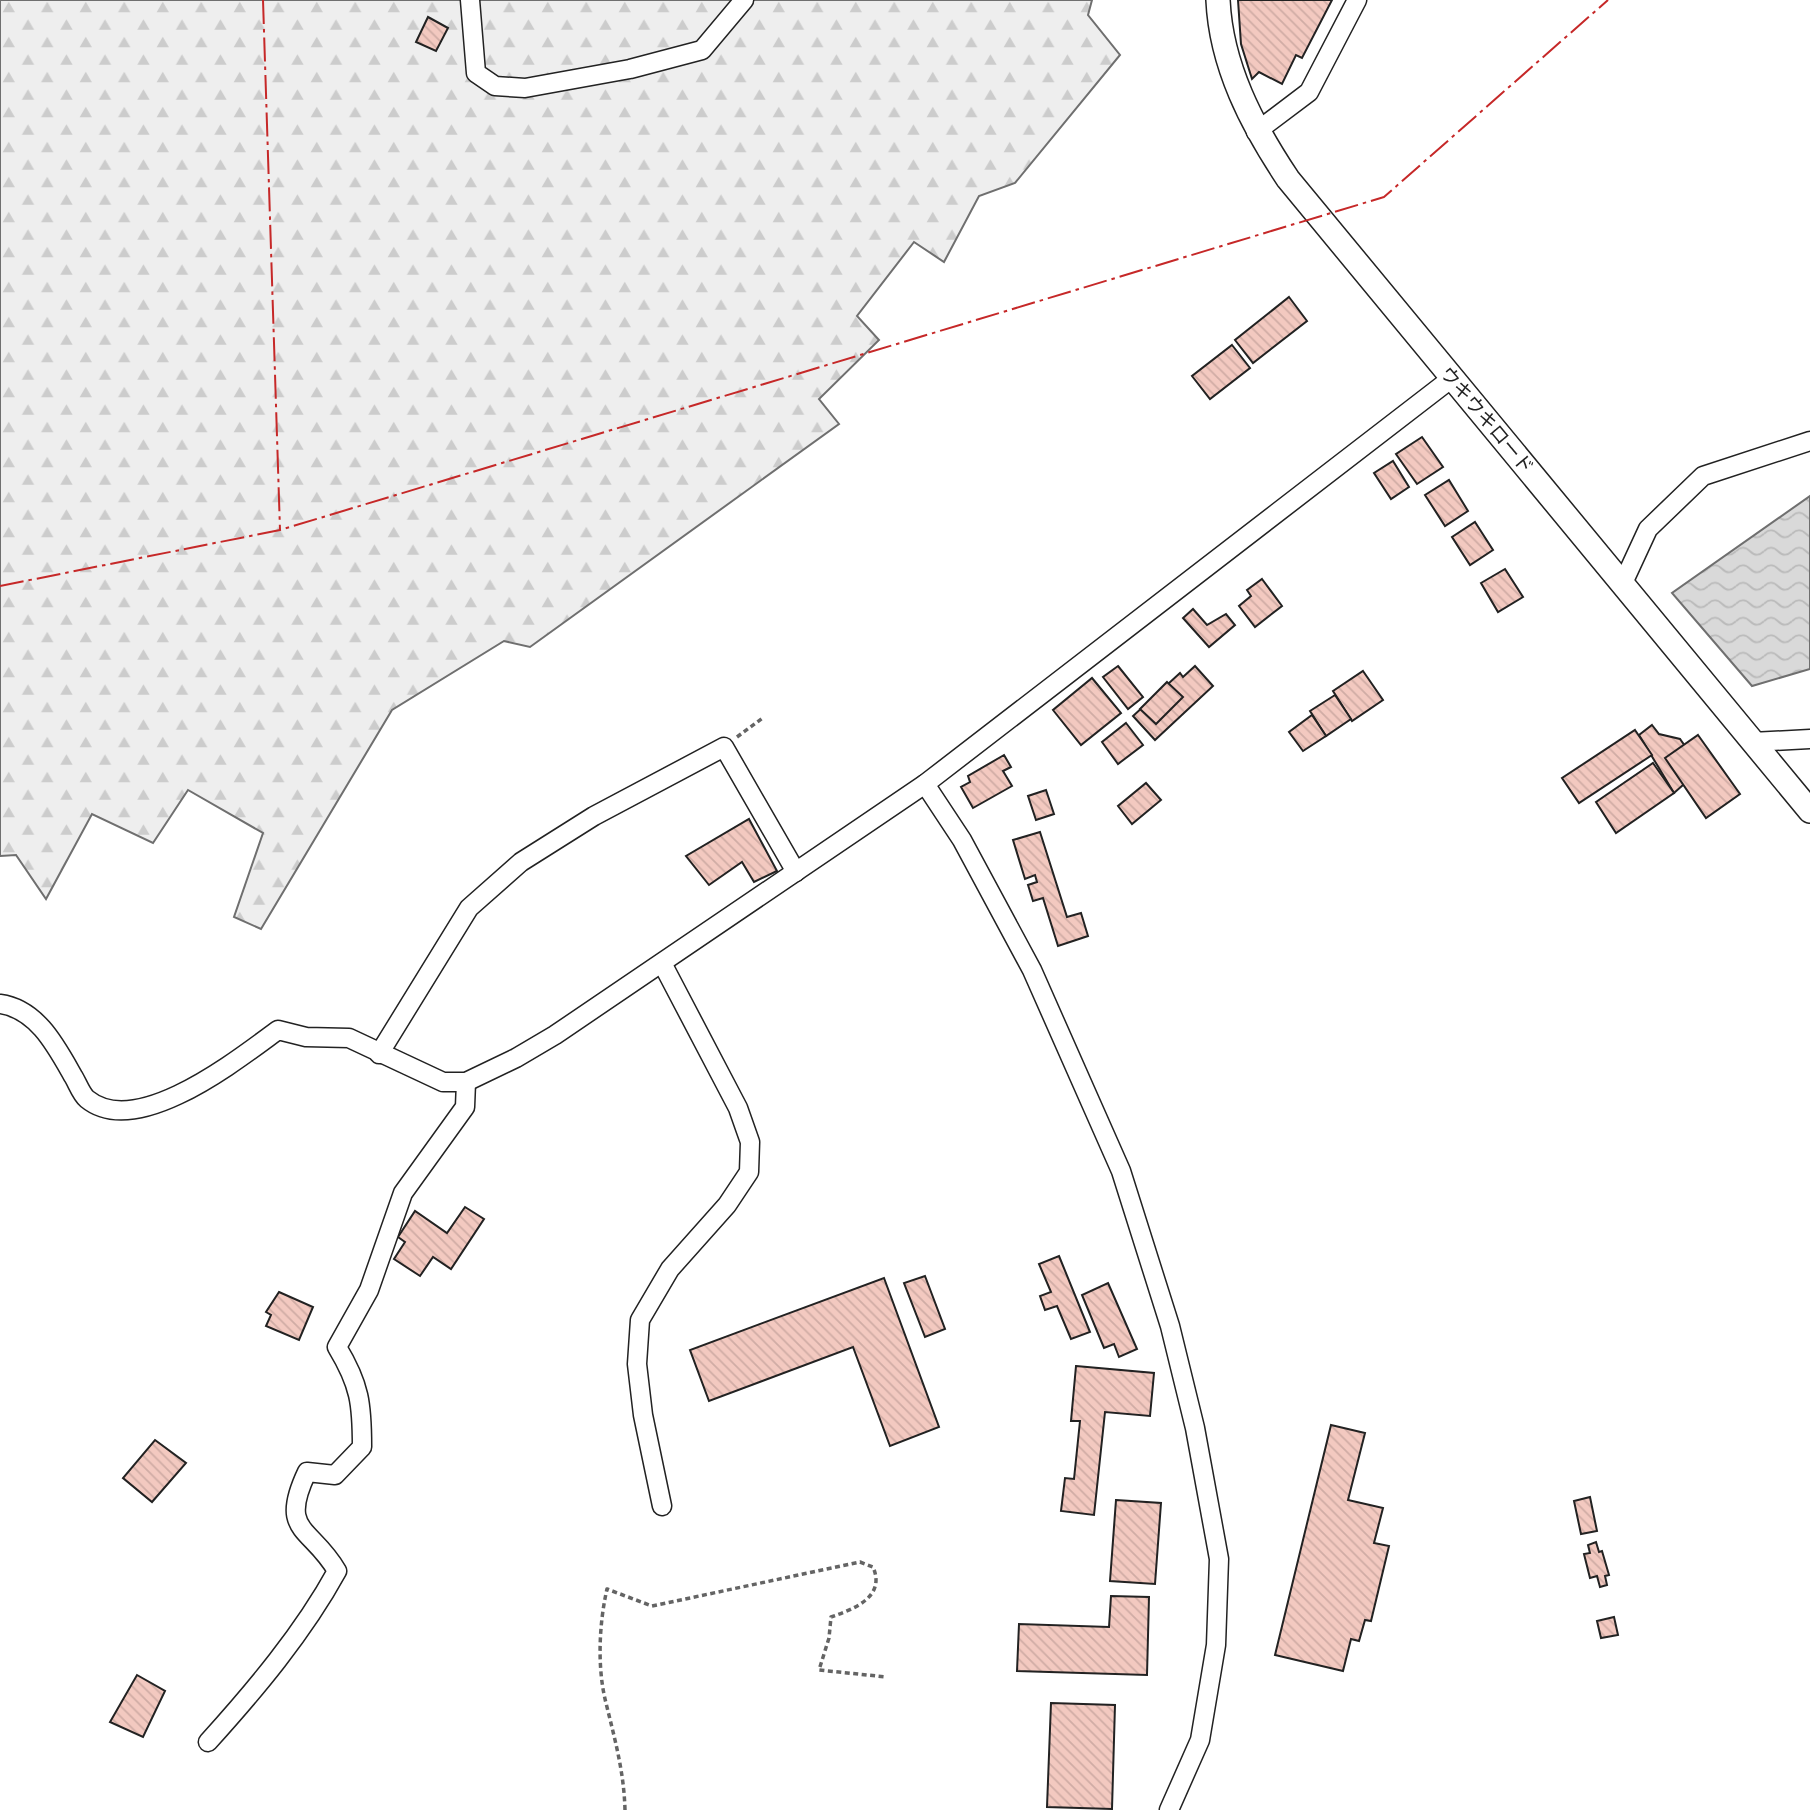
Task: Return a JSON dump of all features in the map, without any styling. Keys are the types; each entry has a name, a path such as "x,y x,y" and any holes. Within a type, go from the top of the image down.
{"street":[{"path":"470,0 476,73 495,86 525,88 630,69 702,50 744,0"},
{"name":"ウキウキロード","path":"1218,0 1222,37 1256,132 1288,179 1810,811"},
{"path":"1256,132 1309,92 1357,0"},
{"path":"0,1004 19,1007 53,1041 86,1099 115,1111 159,1104 219,1071 278,1030 306,1037 349,1038 443,1082 466,1082 555,1035 925,783 1452,378"},
{"path":"1623,583 1648,529 1703,476 1810,441"},
{"path":"1752,742 1810,739"},
{"path":"379,1054 469,908 521,862 594,816 724,747 796,872"},
{"path":"925,783 962,840 1032,970 1121,1171 1170,1326 1195,1428 1219,1559 1216,1645 1200,1740 1169,1810"},
{"path":"662,963 738,1108 750,1142 749,1172 727,1205 670,1269 640,1320 637,1364 643,1415 662,1506"},
{"path":"208,1742 235,1712 321,1601 337,1571 330,1558 300,1528 293,1500 307,1472 335,1475 362,1447 362,1412 355,1376 337,1347 369,1290 403,1193 465,1107 466,1082"}],"path":[{"path":"724,747 764,717"},
{"path":"625,1810 620,1755 602,1679 602,1610 607,1589 652,1606 860,1562 873,1567 877,1577 875,1589 858,1608 831,1617 829,1638 819,1670 886,1677"}],"green space":[{"path":"0,0 1092,0 1088,15 1120,55 1015,183 979,196 944,262 914,242 857,316 879,340 819,399 839,424 530,647 504,641 392,710 261,929 234,917 263,833 188,790 153,843 92,814 46,899 16,855 0,856"}],"water":[{"path":"1810,496 1810,669 1752,686 1672,593"}],"building":[{"path":"1238,0 1332,0 1302,58 1296,55 1282,84 1259,72 1252,79 1241,44"},
{"path":"428,17 448,28 436,51 416,42"},
{"path":"1289,297 1307,321 1253,363 1235,340"},
{"path":"1232,345 1250,368 1210,399 1192,376"},
{"path":"1422,437 1443,467 1417,484 1396,454"},
{"path":"1393,461 1409,487 1391,499 1374,473"},
{"path":"1449,480 1468,511 1445,526 1425,495"},
{"path":"1475,522 1493,550 1470,565 1452,537"},
{"path":"1505,569 1523,597 1498,612 1481,583"},
{"path":"1262,579 1282,606 1255,627 1239,606 1251,596 1247,590"},
{"path":"1193,609 1207,625 1226,614 1235,625 1209,647 1183,618"},
{"path":"1118,666 1143,697 1128,709 1103,677"},
{"path":"1195,666 1213,686 1155,740 1133,716 1180,673 1183,677"},
{"path":"1363,671 1383,700 1352,721 1333,691"},
{"path":"1092,678 1121,713 1081,745 1053,710"},
{"path":"1167,682 1183,697 1156,724 1140,709"},
{"path":"1335,695 1351,719 1326,736 1310,711"},
{"path":"1312,715 1326,736 1303,751 1289,732"},
{"path":"1126,723 1143,745 1118,764 1102,742"},
{"path":"1652,725 1659,734 1680,739 1701,769 1674,793 1639,735"},
{"path":"1635,730 1652,755 1579,803 1562,778"},
{"path":"1698,735 1740,794 1706,818 1665,758"},
{"path":"1004,755 1011,767 1003,771 1012,786 973,808 961,787 970,782 968,776"},
{"path":"1653,763 1674,793 1616,833 1596,802"},
{"path":"1146,783 1161,800 1132,824 1118,806"},
{"path":"1046,790 1054,814 1036,820 1028,796"},
{"path":"749,819 777,871 754,882 742,862 709,885 686,856"},
{"path":"1040,832 1067,917 1081,913 1088,936 1058,946 1043,898 1033,901 1028,885 1037,882 1035,875 1025,879 1013,840"},
{"path":"465,1207 484,1219 451,1269 433,1257 420,1276 394,1259 405,1242 398,1237 415,1211 447,1233"},
{"path":"1059,1256 1090,1332 1071,1339 1057,1306 1045,1310 1040,1296 1051,1292 1039,1264"},
{"path":"925,1276 945,1329 925,1337 904,1283"},
{"path":"884,1278 939,1427 890,1446 853,1347 709,1401 690,1350"},
{"path":"1108,1283 1137,1349 1119,1357 1114,1344 1104,1348 1082,1295"},
{"path":"279,1292 313,1307 299,1340 266,1326 271,1315 266,1312"},
{"path":"1076,1366 1154,1373 1150,1416 1105,1412 1094,1515 1061,1511 1065,1478 1074,1479 1080,1421 1071,1421"},
{"path":"1331,1425 1365,1433 1348,1500 1383,1508 1374,1543 1389,1546 1371,1621 1365,1620 1359,1641 1351,1639 1343,1671 1275,1655"},
{"path":"155,1440 186,1463 152,1502 123,1478"},
{"path":"1590,1497 1597,1531 1581,1534 1574,1501"},
{"path":"1116,1500 1161,1503 1155,1584 1110,1581"},
{"path":"1596,1542 1599,1552 1602,1551 1609,1575 1605,1576 1607,1585 1600,1587 1597,1576 1590,1578 1584,1554 1590,1553 1588,1545"},
{"path":"1111,1596 1149,1597 1147,1675 1017,1671 1019,1624 1109,1627"},
{"path":"1614,1617 1618,1635 1601,1638 1597,1621"},
{"path":"137,1675 165,1691 143,1737 110,1722"},
{"path":"1051,1703 1115,1705 1112,1809 1047,1807"}],"power":[{"path":"263,0 280,530"},
{"path":"0,586 280,530 1384,197 1608,0"}]}
